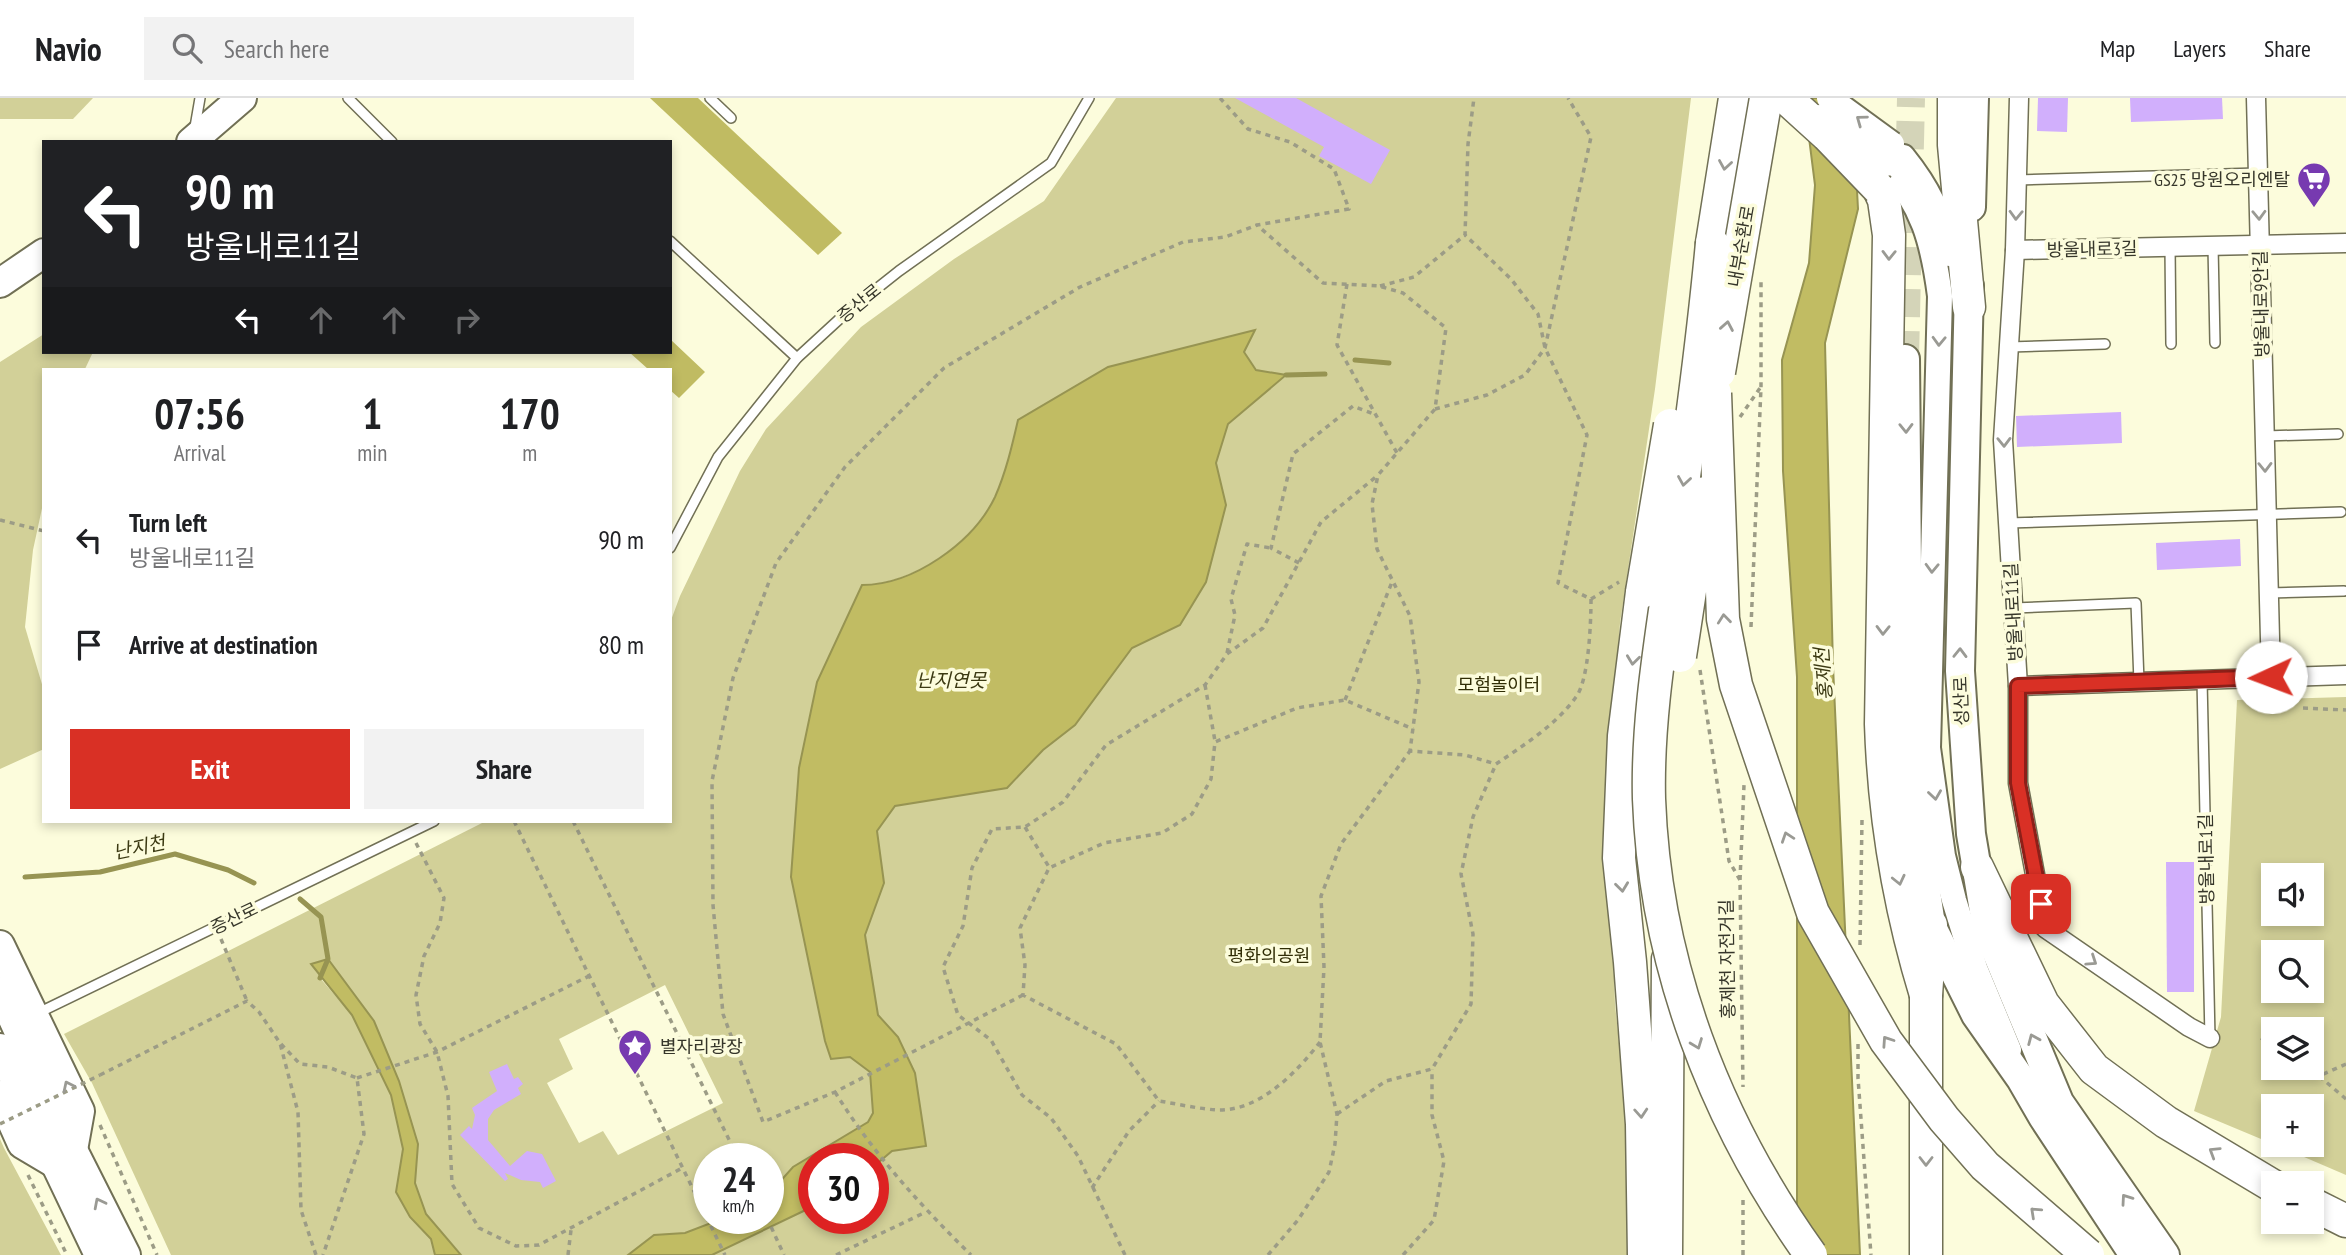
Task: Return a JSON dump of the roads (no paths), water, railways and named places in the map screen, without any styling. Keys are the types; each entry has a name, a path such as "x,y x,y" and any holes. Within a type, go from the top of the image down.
{"highway":[{"name":"내부순환로","path":"1713,243 1735,98"},
{"name":"내부순환로","path":"1715,393 1766,98"},
{"path":"1786,98 1827,135 1886,165 1884,200 1889,235 1881,724 1884,786 1892,850 1926,995"},
{"path":"1954,98 1954,145 1969,307"},
{"path":"1644,1255 1642,1124 1619,858 1623,737 1636,584 1679,371 1713,243"},
{"path":"1713,243 1700,375 1656,676 1649,797 1655,873 1671,958 1694,1038 1726,1116 1771,1196 1811,1255"},
{"path":"1666,1255 1670,798 1676,682 1703,512 1715,393"},
{"path":"1715,393 1723,620 1736,685 1813,913 1886,1041 1944,1119 1985,1166 2044,1220 2088,1255"},
{"path":"1977,867 2043,1004 2094,1069 2166,1122 2261,1179"},
{"path":"1926,1255 1926,995 1931,925"},
{"path":"2324,1211 2346,1221"}],"main road":[{"path":"192,140 242,98"},
{"path":"1829,98 1917,204 1933,250 1940,296 1927,723 1943,856 1964,938 2021,1079"},
{"name":"성산로","path":"1974,98 1960,671 1963,747 1987,929 2059,1102 2165,1255"},
{"path":"1886,165 1931,193 1944,227 1952,261 1967,443"},
{"path":"0,283 42,254"},
{"path":"1905,359 1909,778 1931,925 1976,1014 2134,1255"},
{"path":"0,945 80,1111 63,1157"},
{"path":"0,991 99,1255"},
{"path":"0,1048 63,1157 126,1255"},
{"path":"0,1095 22,1144 63,1157"}],"street":[{"name":"방울내로11길","path":"2019,98 2015,250 2003,440 2018,686 2018,783 2045,928 2189,1027 2210,1038"},
{"name":"방울내로9안길","path":"2256,98 2271,677"},
{"name":"방울내로3길","path":"2015,250 2346,243"},
{"path":"2018,686 2346,675"}],"lane":[{"path":"191,140 200,98"},
{"path":"348,98 390,140"},
{"path":"710,98 731,118"},
{"name":"증산로","path":"672,544 718,457 797,358 846,313 899,271 1051,163 1089,98"},
{"path":"2017,180 2258,173"},
{"path":"672,243 797,358"},
{"path":"2213,246 2215,343"},
{"path":"2169,247 2171,344"},
{"path":"2009,346 2105,344"},
{"path":"2265,436 2338,434"},
{"path":"2008,523 2341,512"},
{"path":"2269,593 2344,591"},
{"path":"2013,608 2136,603 2139,682"},
{"name":"방울내로1길","path":"2202,680 2210,1038"},
{"name":"증산로","path":"34,1015 430,823"}],"water":[{"name":"홍제천","path":"1804,98 1852,98 1858,209 1825,343 1833,666 1860,1255 1797,1255 1797,677 1783,471 1782,360 1809,263 1815,185"},
{"name":"난지연못","path":"1255,330 1244,352 1256,370 1286,375 1228,424 1216,463 1226,505 1206,582 1180,625 1132,648 1075,725 1043,750 1007,788 895,806 877,831 884,883 865,935 878,1015 898,1037 915,1073 926,1146 889,1154 889,1143 833,1143 868,1122 873,1113 870,1072 850,1057 831,1059 791,877 799,768 817,682 862,585 901,578 921,569 957,545 985,514 995,497 1006,469 1018,420 1108,367"},
{"path":"328,959 374,1021 399,1081 418,1144 415,1183 426,1214 461,1255 435,1255 431,1239 410,1217 396,1192 403,1149 391,1095 352,1015 311,964"},
{"name":"난지연못","path":"798,1164 798,1214 784,1220 784,1177"},
{"name":"난지연못","path":"693,1230 693,1234 756,1234 712,1255 628,1255 654,1235"}],"waterway":[{"path":"1355,360 1389,363"},
{"path":"1286,375 1325,374"},
{"name":"난지천","path":"25,877 100,872 175,854 228,870 254,883"},
{"name":"난지천","path":"300,899 321,917 328,959 320,978"}],"tunnel":[{"path":"1905,359 1911,98"}],"place":[{"name":"GS25 망원오리엔탈","path":"2314,209"},
{"name":"별자리광장","path":"635,1076"}],"park label":[{"name":"모험놀이터","path":"1499,684"},
{"name":"평화의공원","path":"1269,955"}]}
